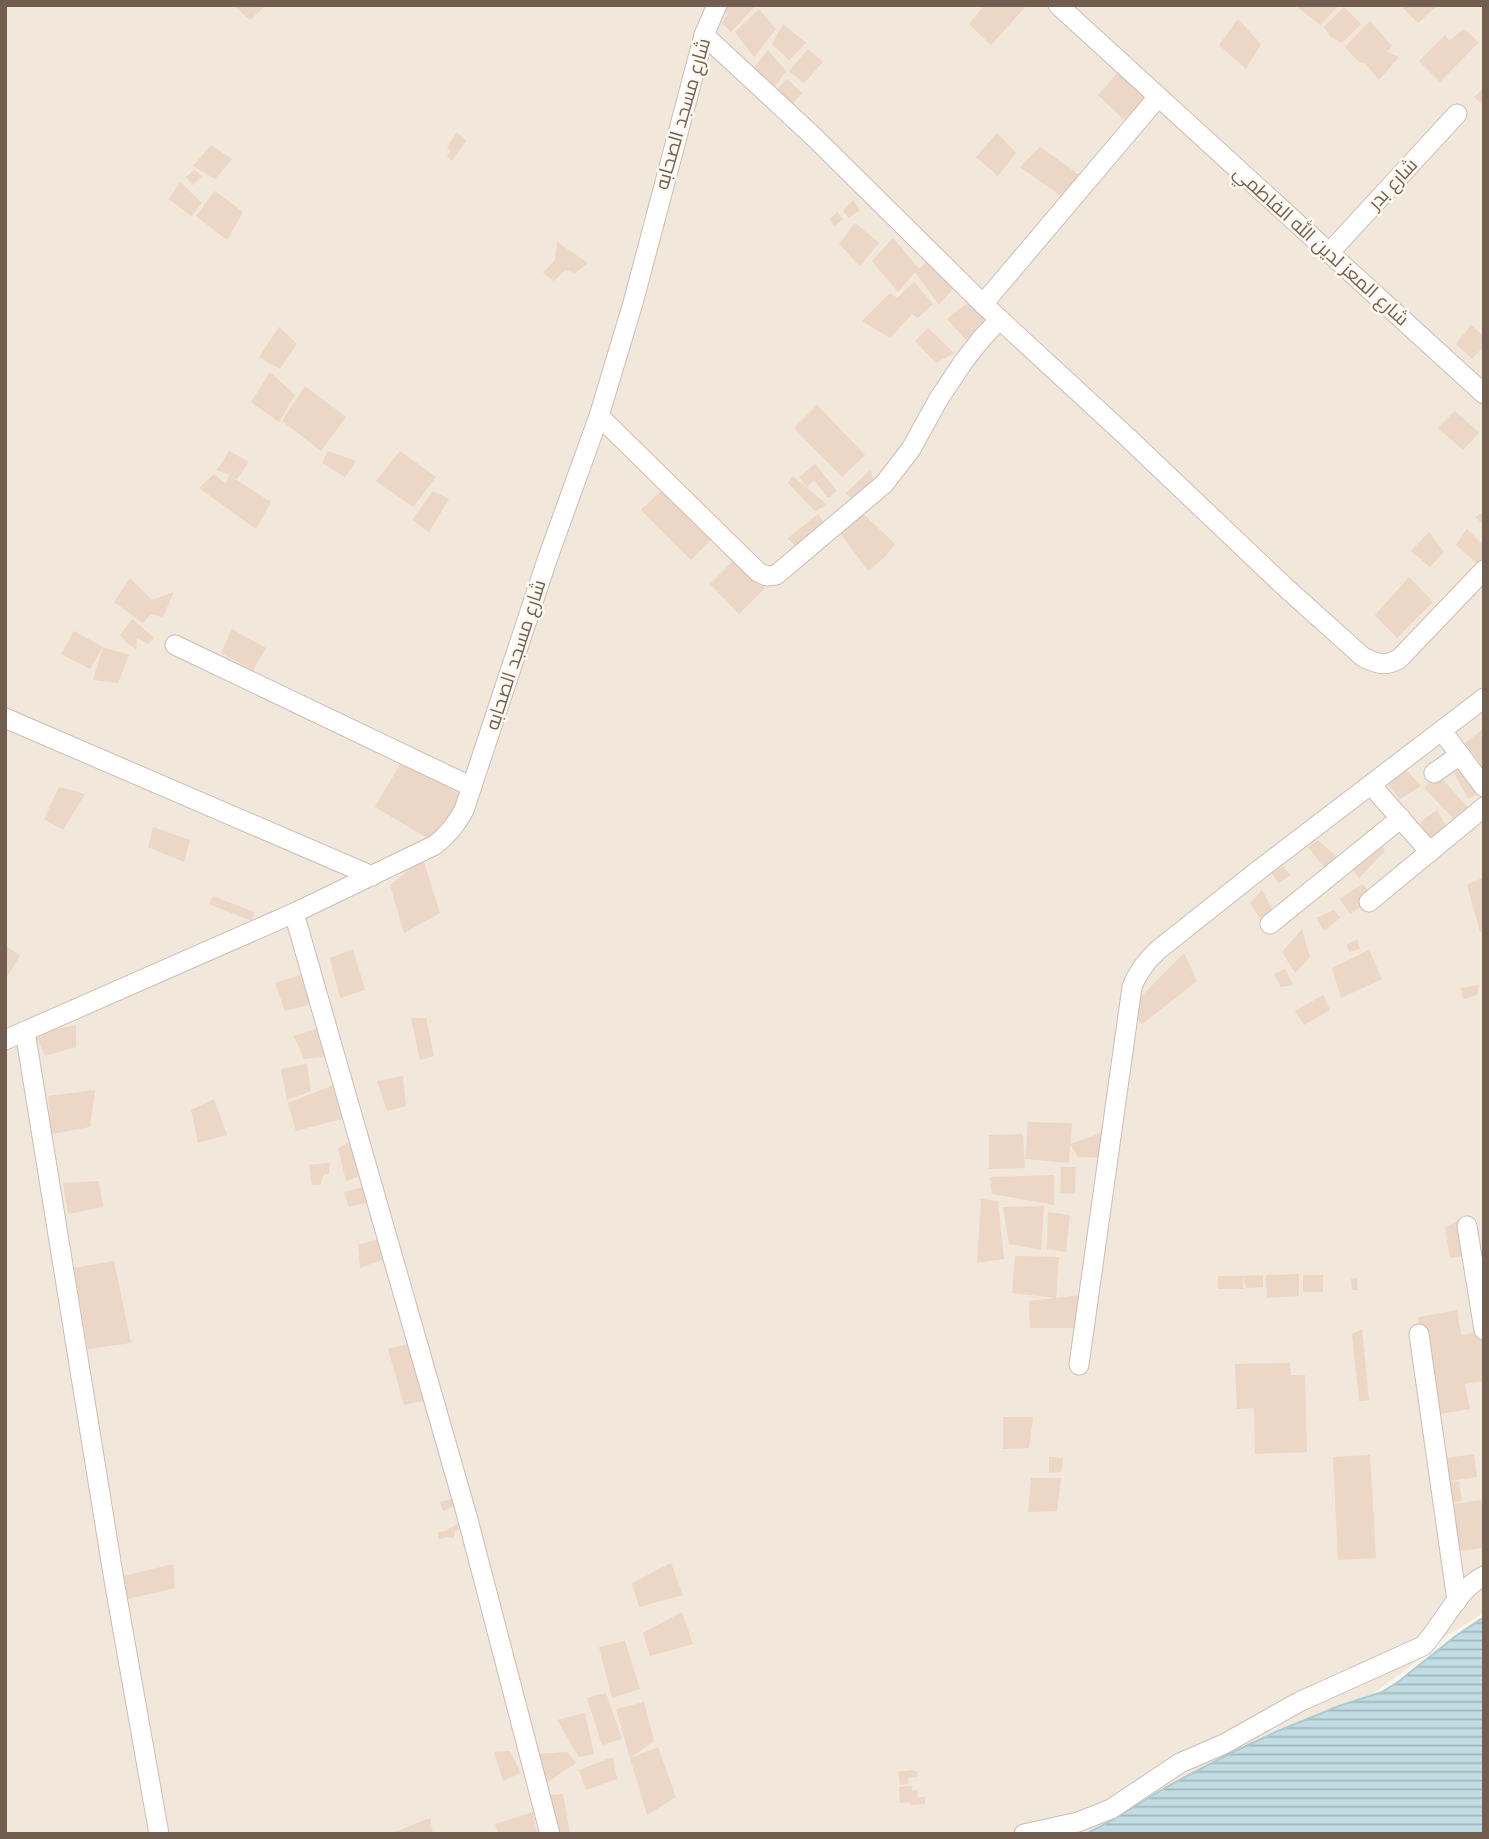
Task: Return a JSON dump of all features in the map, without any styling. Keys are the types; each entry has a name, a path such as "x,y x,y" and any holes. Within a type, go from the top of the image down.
{"street":[{"name":"شارع مسجد الصحابه","path":"5,1040 294,913 435,845 447,836 464,810 547,560 599,416 633,303 704,35 717,5"},
{"path":"983,304 1158,97 1058,5"},
{"path":"704,35 814,136 983,304 1363,657 1377,664 1390,664 1399,659 1484,570"},
{"name":"شارع المعز لدين الله الفاطمي","path":"1158,97 1484,394"},
{"name":"شارع بدر","path":"1329,253 1457,114"},
{"path":"599,416 758,572 767,576 776,575 884,484 912,449 938,400 964,361 1000,320"},
{"path":"175,645 472,787"},
{"path":"1079,1364 1132,987 1136,975 1158,950 1484,698"},
{"path":"5,718 372,876"},
{"path":"1442,731 1484,787"},
{"path":"1434,773 1460,755"},
{"path":"1371,785 1430,852"},
{"path":"1369,902 1484,807"},
{"path":"1270,924 1401,818"},
{"path":"294,913 467,1516 550,1834"},
{"path":"25,1031 114,1580 159,1834"},
{"path":"1467,1226 1484,1329"},
{"path":"1419,1334 1457,1601"},
{"path":"1024,1834 1078,1822 1111,1809 1180,1763 1224,1744 1299,1702 1423,1646 1466,1589 1484,1576"}],"shaded area":[{"path":"5,5 1484,5 1484,1613 1436,1642 1406,1670 1351,1709 1146,1834 5,1834"}],"water":[{"path":"1484,1617 1484,1834 1086,1834 1229,1754 1339,1706 1382,1692"}],"building":[{"path":"233,5 266,5 250,20"},
{"path":"721,5 756,5 731,32 722,23 728,14 719,8"},
{"path":"985,5 1027,5 991,45 969,24"},
{"path":"1295,5 1339,5 1320,25"},
{"path":"1406,5 1438,5 1418,23 1403,8"},
{"path":"1344,7 1361,24 1342,43 1330,36 1324,27"},
{"path":"759,9 776,29 754,57 735,32"},
{"path":"1238,19 1261,44 1246,69 1219,45"},
{"path":"1370,21 1392,46 1387,52 1399,57 1379,80 1365,63 1359,62 1345,47"},
{"path":"783,24 806,43 789,60 772,44"},
{"path":"1464,29 1479,42 1440,82 1419,61 1445,35 1449,41"},
{"path":"808,49 823,62 804,83 789,71"},
{"path":"768,50 786,71 774,88 753,69"},
{"path":"1122,68 1149,94 1124,120 1098,95"},
{"path":"787,79 802,93 792,105 776,90"},
{"path":"1482,90 1484,93 1484,106 1474,97"},
{"path":"457,132 466,141 452,161 447,156 451,151 447,147"},
{"path":"997,133 1016,153 998,176 976,157"},
{"path":"211,145 232,159 215,179 193,166"},
{"path":"1040,147 1084,178 1064,198 1020,167"},
{"path":"194,170 202,176 193,185 186,177"},
{"path":"180,182 202,203 191,216 169,199"},
{"path":"215,191 243,212 227,240 196,216"},
{"path":"853,200 860,210 848,218 843,211"},
{"path":"837,212 843,219 834,226 830,219"},
{"path":"855,223 879,243 860,266 839,244"},
{"path":"893,238 919,269 935,255 958,283 939,305 915,272 898,292 872,261"},
{"path":"557,242 588,263 575,273 565,270 554,281 543,273 555,260"},
{"path":"914,282 933,304 918,318 912,314 890,338 862,321 890,293 897,298"},
{"path":"970,301 986,318 966,340 947,319"},
{"path":"1471,325 1484,337 1484,346 1472,359 1456,344"},
{"path":"279,327 297,344 280,369 259,357"},
{"path":"928,328 954,353 936,363 915,341"},
{"path":"270,372 295,395 279,422 251,402"},
{"path":"305,386 346,417 321,451 282,421"},
{"path":"817,405 865,455 842,477 794,428"},
{"path":"1455,411 1479,433 1463,450 1438,428"},
{"path":"229,451 249,462 237,479 217,470"},
{"path":"328,451 356,461 345,477 322,463"},
{"path":"400,451 436,477 413,507 376,481"},
{"path":"815,464 837,491 828,498 814,480 807,487 799,477"},
{"path":"871,469 874,488 856,503 846,493"},
{"path":"214,474 226,484 229,475 271,502 256,529 199,488"},
{"path":"793,476 827,505 815,511 788,483"},
{"path":"664,488 713,538 691,560 641,510"},
{"path":"433,491 449,499 429,532 412,520"},
{"path":"859,510 895,544 885,557 868,571 841,534"},
{"path":"1484,511 1484,525 1475,517"},
{"path":"818,514 826,526 798,550 788,538"},
{"path":"1467,529 1484,546 1484,560 1479,565 1456,545"},
{"path":"1429,532 1444,552 1430,567 1411,551"},
{"path":"736,558 765,588 739,614 710,584"},
{"path":"1409,577 1433,602 1397,638 1375,615"},
{"path":"130,578 152,600 174,592 163,617 151,614 143,623 114,602"},
{"path":"132,619 154,638 148,644 137,638 136,649 120,635"},
{"path":"232,629 266,648 253,670 221,653"},
{"path":"74,631 103,647 90,669 61,654"},
{"path":"103,647 129,655 118,683 93,680"},
{"path":"1484,728 1484,768 1465,743"},
{"path":"402,761 464,797 432,841 375,807"},
{"path":"1465,763 1482,792 1468,799 1454,773"},
{"path":"1406,770 1421,786 1400,799 1388,785"},
{"path":"1438,774 1468,808 1456,821 1424,788"},
{"path":"59,787 85,794 63,830 44,819"},
{"path":"1437,810 1446,826 1431,842 1420,822"},
{"path":"153,827 190,840 184,862 148,847"},
{"path":"1318,840 1341,861 1326,870 1308,847"},
{"path":"1378,841 1385,851 1359,878 1348,862"},
{"path":"423,859 440,913 404,933 390,885"},
{"path":"1283,866 1290,875 1279,883 1272,874"},
{"path":"1484,877 1484,930 1480,932 1467,885"},
{"path":"1362,884 1375,897 1350,914 1340,899"},
{"path":"1262,890 1274,912 1263,923 1250,903"},
{"path":"213,896 254,912 252,921 209,904"},
{"path":"1334,910 1340,918 1324,931 1316,918"},
{"path":"1302,929 1310,957 1295,973 1282,952"},
{"path":"1357,939 1360,949 1350,952 1346,945"},
{"path":"5,945 20,956 5,980"},
{"path":"353,949 365,990 340,998 330,958"},
{"path":"1369,950 1382,979 1341,998 1332,968"},
{"path":"1184,953 1197,981 1142,1024 1129,1009"},
{"path":"1285,969 1293,985 1281,987 1274,974"},
{"path":"307,973 316,1003 285,1011 275,983"},
{"path":"1479,985 1477,995 1463,999 1461,988"},
{"path":"1323,995 1330,1010 1304,1025 1295,1011"},
{"path":"411,1018 426,1018 434,1056 420,1060"},
{"path":"76,1025 76,1047 45,1056 35,1034"},
{"path":"323,1027 332,1056 304,1059 294,1036"},
{"path":"307,1064 311,1091 287,1100 281,1069"},
{"path":"403,1076 406,1106 387,1111 377,1081"},
{"path":"339,1083 349,1117 296,1131 288,1103"},
{"path":"95,1090 90,1127 51,1134 48,1096"},
{"path":"214,1099 227,1135 198,1143 191,1110"},
{"path":"1028,1122 1072,1123 1069,1163 1025,1159"},
{"path":"1101,1133 1101,1158 1078,1157 1070,1144"},
{"path":"1023,1134 1025,1168 989,1169 989,1135"},
{"path":"356,1139 363,1175 346,1181 338,1148"},
{"path":"330,1163 329,1174 324,1174 320,1185 312,1185 309,1165"},
{"path":"1061,1167 1076,1167 1075,1194 1060,1193"},
{"path":"1054,1175 1054,1205 992,1194 990,1177"},
{"path":"99,1181 103,1207 68,1214 63,1183"},
{"path":"367,1186 373,1201 349,1207 344,1192"},
{"path":"981,1199 998,1201 1004,1259 977,1263"},
{"path":"1044,1206 1041,1250 1009,1244 1003,1207"},
{"path":"1048,1212 1070,1215 1066,1252 1047,1249"},
{"path":"1465,1218 1470,1255 1450,1258 1445,1227"},
{"path":"382,1238 384,1259 360,1268 358,1245"},
{"path":"1015,1256 1059,1257 1056,1298 1012,1293"},
{"path":"114,1261 131,1343 88,1349 74,1268"},
{"path":"1299,1274 1299,1296 1267,1298 1266,1275"},
{"path":"1263,1275 1263,1287 1246,1288 1243,1276"},
{"path":"1303,1275 1323,1275 1323,1292 1303,1292"},
{"path":"1218,1276 1243,1276 1243,1289 1218,1289"},
{"path":"1357,1278 1358,1290 1352,1290 1351,1279"},
{"path":"1081,1295 1084,1328 1030,1328 1029,1301"},
{"path":"1457,1310 1461,1335 1481,1332 1484,1381 1465,1384 1470,1409 1434,1415 1418,1317"},
{"path":"1362,1329 1369,1400 1359,1401 1352,1334"},
{"path":"414,1342 431,1399 404,1405 388,1349"},
{"path":"1290,1363 1291,1375 1305,1375 1307,1452 1255,1454 1254,1408 1237,1409 1235,1364"},
{"path":"1003,1417 1033,1417 1029,1448 1003,1449"},
{"path":"1474,1454 1477,1477 1443,1482 1440,1459"},
{"path":"1370,1455 1376,1558 1338,1560 1333,1457"},
{"path":"1049,1457 1063,1458 1061,1472 1049,1473"},
{"path":"1031,1478 1061,1478 1057,1511 1028,1512"},
{"path":"1459,1481 1462,1501 1447,1503 1443,1483"},
{"path":"454,1498 455,1505 444,1511 440,1502"},
{"path":"1481,1500 1484,1548 1453,1552 1447,1505"},
{"path":"461,1522 463,1528 455,1531 454,1538 438,1539 438,1532"},
{"path":"671,1563 683,1595 639,1607 632,1583"},
{"path":"173,1564 175,1588 128,1599 124,1576"},
{"path":"682,1612 693,1644 650,1656 643,1633"},
{"path":"625,1641 640,1689 612,1698 599,1647"},
{"path":"606,1693 622,1739 602,1745 587,1698"},
{"path":"644,1702 654,1741 630,1758 616,1709"},
{"path":"585,1713 594,1754 579,1757 557,1720"},
{"path":"658,1747 676,1797 647,1815 630,1758"},
{"path":"510,1751 521,1773 503,1781 494,1752"},
{"path":"567,1752 576,1763 546,1783 537,1754"},
{"path":"613,1757 617,1779 586,1790 579,1770"},
{"path":"898,1772 917,1772 918,1777 908,1778 909,1783 900,1785"},
{"path":"912,1786 912,1790 917,1790 918,1797 925,1797 925,1804 900,1803 899,1787"},
{"path":"563,1794 570,1832 550,1834 545,1795"},
{"path":"533,1812 537,1834 498,1834 495,1824"},
{"path":"430,1818 433,1834 395,1832"}]}
